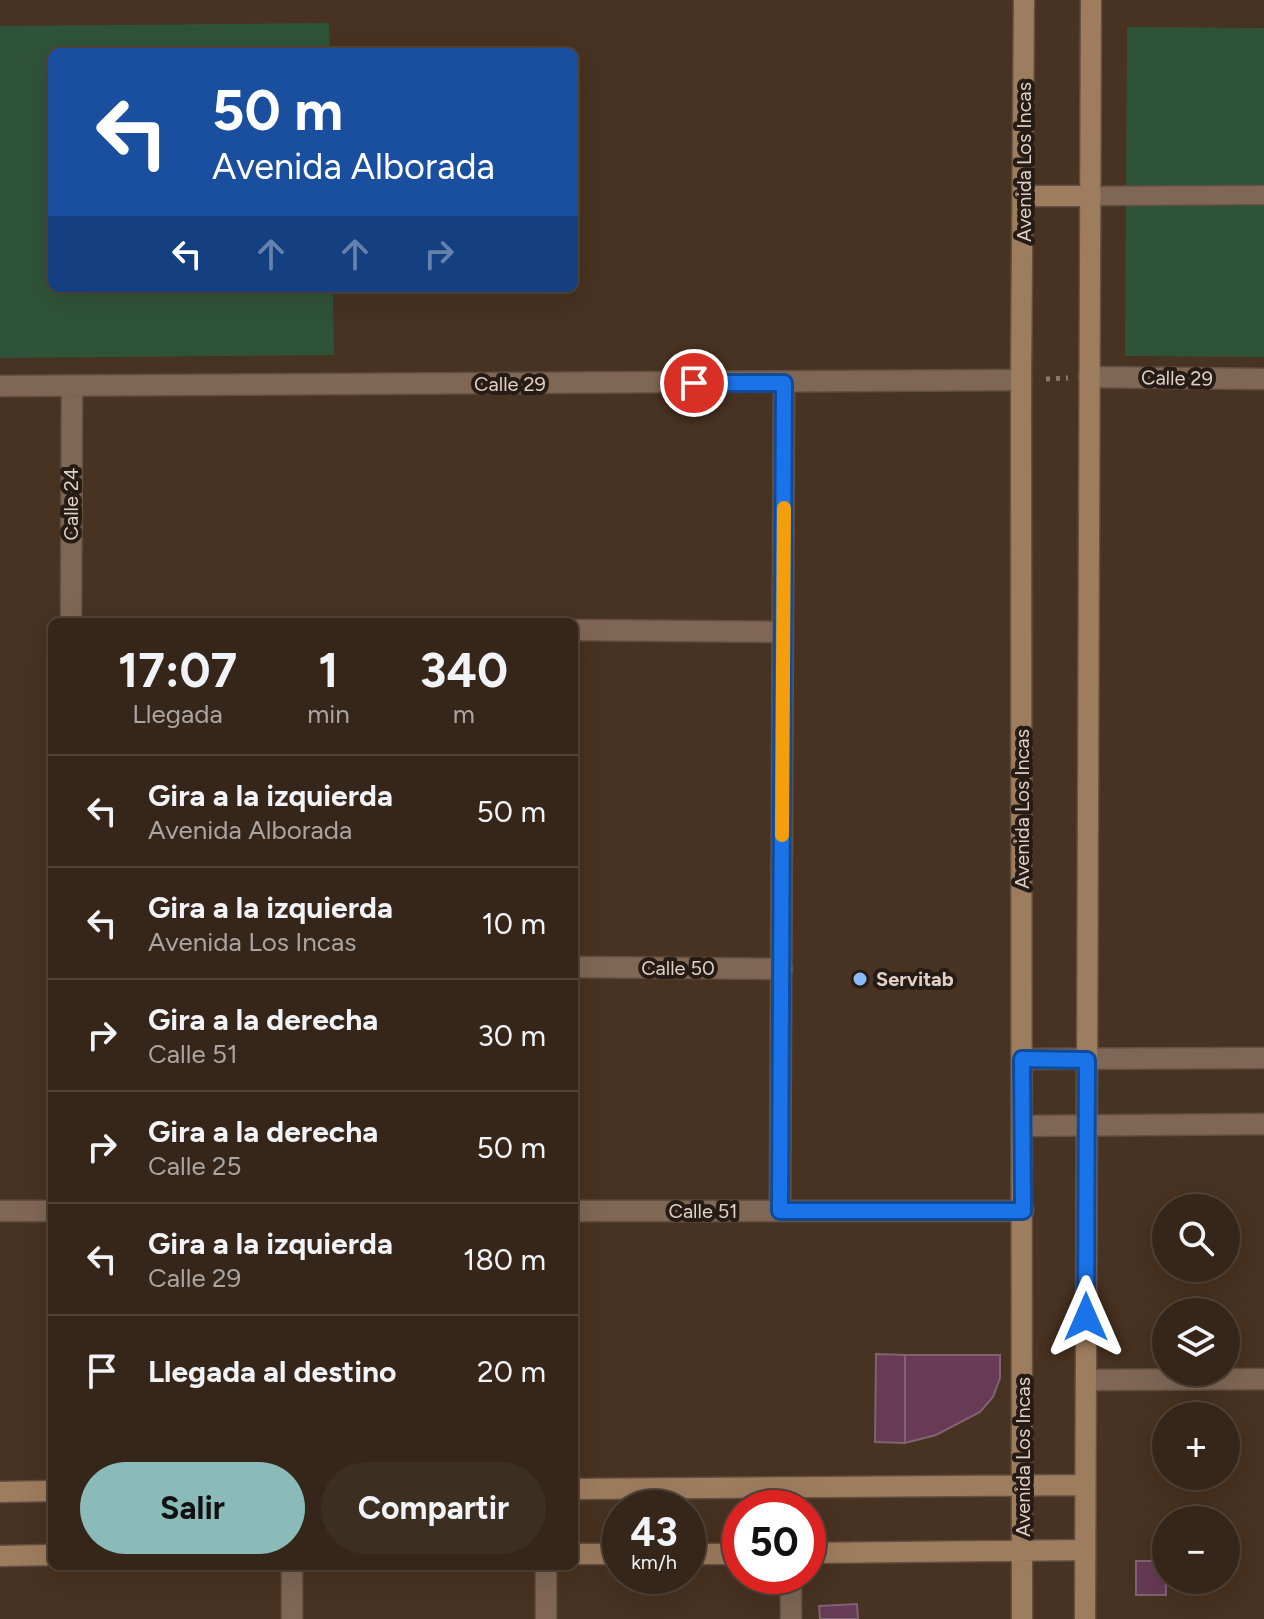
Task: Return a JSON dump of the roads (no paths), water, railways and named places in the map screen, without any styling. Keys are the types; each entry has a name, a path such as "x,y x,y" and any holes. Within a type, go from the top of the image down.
{"main road":[{"name":"Avenida Los Incas","path":"1022,1619 1021,380 1024,0"},
{"path":"1085,1619 1091,0"},
{"path":"1024,196 1091,196"},
{"path":"578,1489 1085,1485"},
{"path":"0,1492 48,1491"},
{"path":"826,1553 1085,1550"},
{"path":"578,1554 602,1554"},
{"path":"0,1556 48,1555"}],"street":[{"name":"Calle 29","path":"1089,377 1264,379"},
{"name":"Calle 29","path":"0,386 1021,380"},
{"path":"780,1211 784,383"},
{"name":"Calle 24","path":"71,618 72,386"},
{"path":"578,630 783,632"},
{"name":"Calle 50","path":"578,967 782,969"},
{"path":"1022,1059 1264,1058"},
{"path":"1022,1126 1264,1124"},
{"path":"0,1211 48,1211"},
{"name":"Calle 51","path":"578,1211 1023,1211"},
{"path":"1086,1380 1264,1379"},
{"path":"292,1570 292,1619"},
{"path":"546,1570 546,1619"},
{"path":"791,1594 791,1619"}],"lane":[{"path":"1091,196 1264,195"}],"place":[{"name":"Servitab","path":"860,979"}]}
